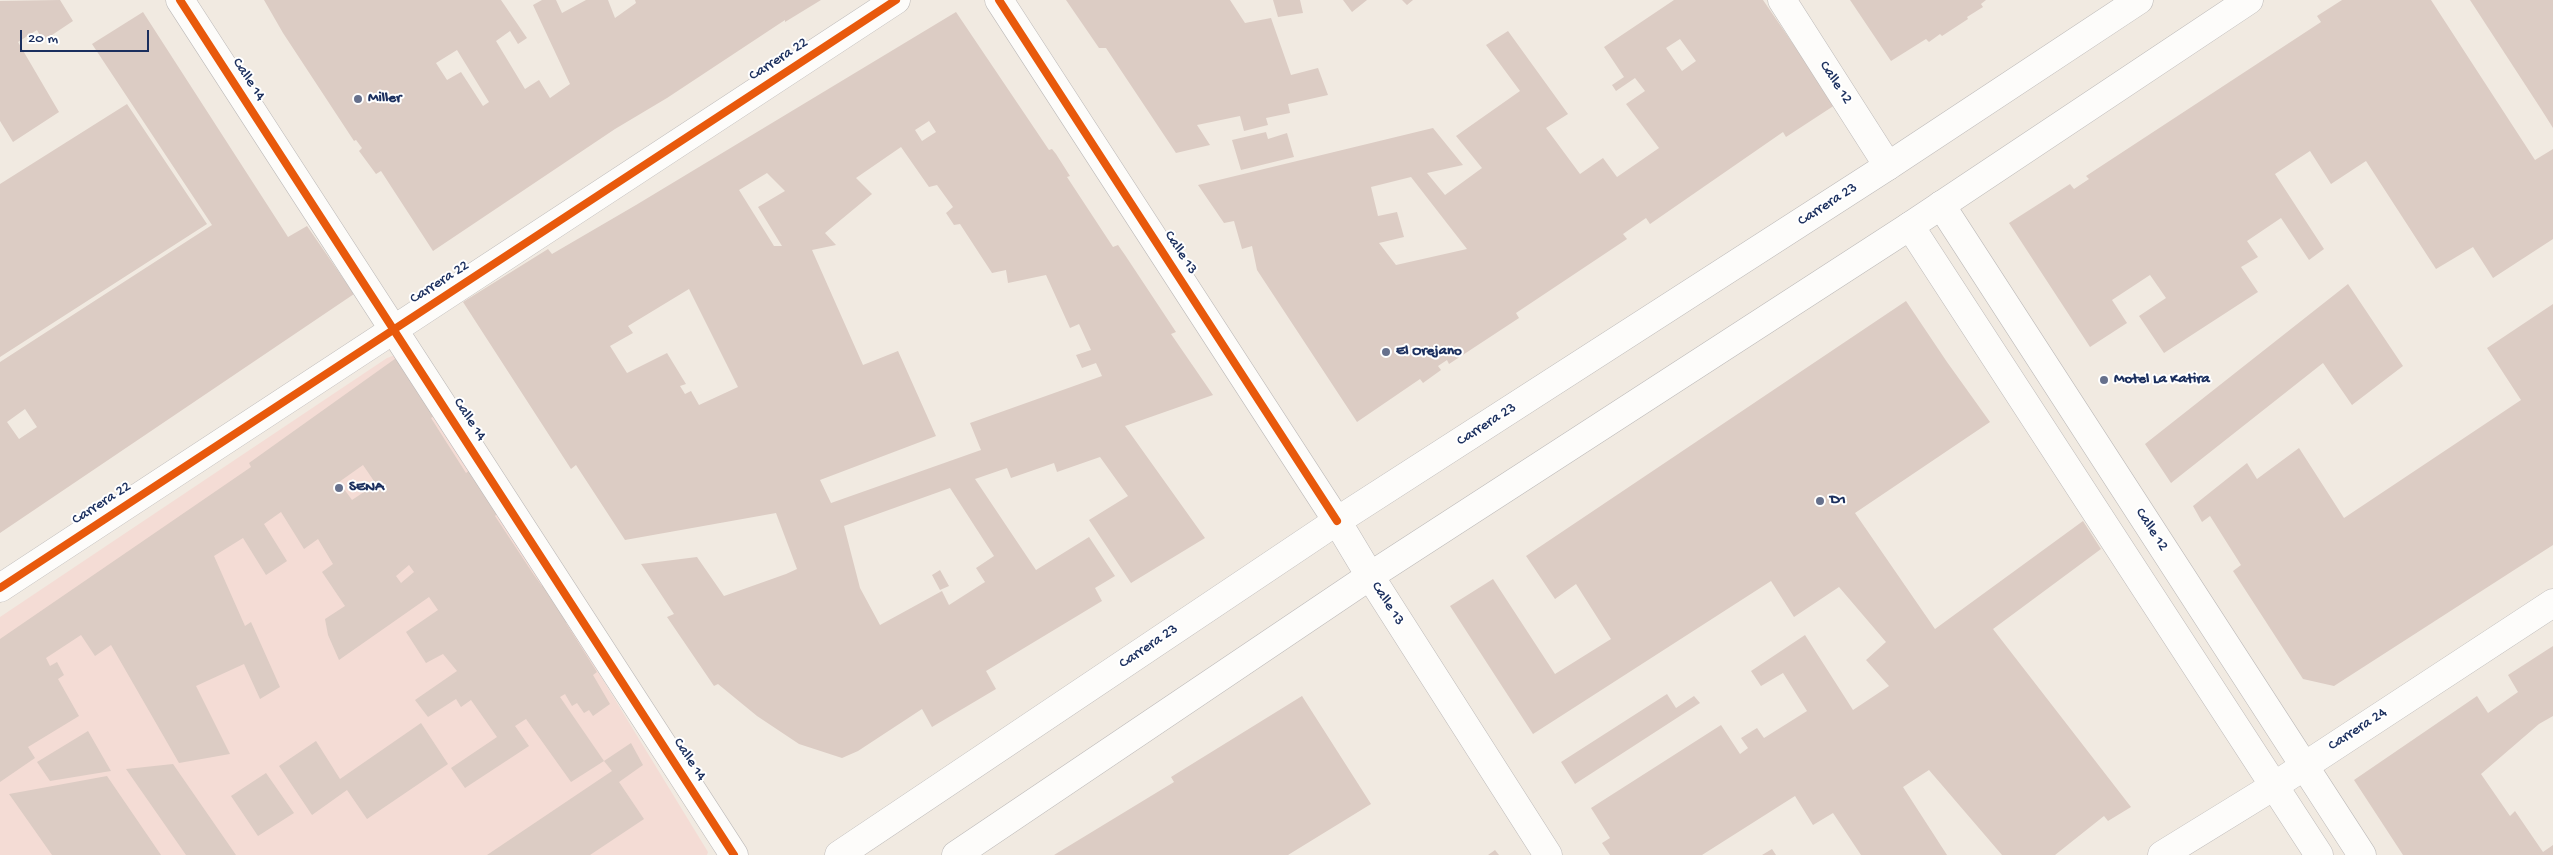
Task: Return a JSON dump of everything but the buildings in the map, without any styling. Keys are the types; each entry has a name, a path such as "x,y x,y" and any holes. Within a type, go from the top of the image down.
{"street":[{"name":"Calle 14","path":"180,0 734,855"},
{"name":"Carrera 22","path":"0,588 896,0"},
{"name":"Calle 13","path":"999,0 1337,521 1548,855"},
{"name":"Calle 12","path":"1782,0 1888,166"},
{"name":"Carrera 23","path":"839,855 1337,521 1888,166 2139,0"},
{"path":"956,855 1370,576 1910,226 2249,0"},
{"name":"Calle 12","path":"1941,205 2362,855"},
{"path":"1910,226 2319,855"},
{"name":"Carrera 24","path":"2162,855 2274,786 2553,603"}],"shaded area":[{"name":"SENA","path":"403,352 708,852 707,855 0,855 0,617 387,358"}],"cycle path":[{"path":"180,0 734,855"},
{"path":"0,588 896,0"},
{"path":"999,0 1337,521"}],"place":[{"name":"Miller","path":"358,99"},
{"name":"El Orejano","path":"1386,352"},
{"name":"Motel La Katira","path":"2104,380"},
{"name":"SENA","path":"339,488"},
{"name":"D1","path":"1820,501"}]}
